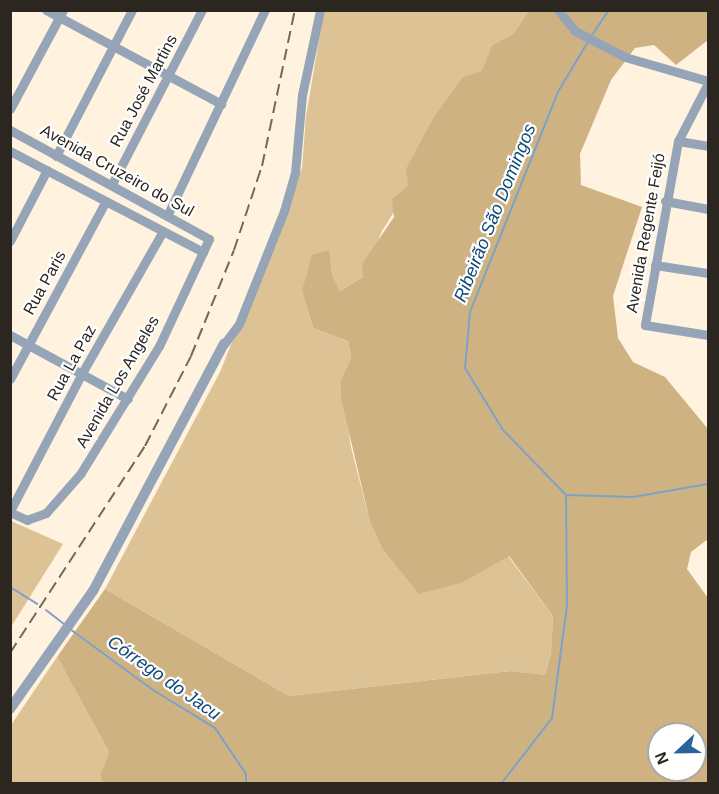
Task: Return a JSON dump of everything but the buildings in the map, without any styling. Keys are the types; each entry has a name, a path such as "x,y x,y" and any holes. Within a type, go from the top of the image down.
{"street":[{"path":"46,10 61,14 113,46 221,104"},
{"path":"56,156 132,10"},
{"name":"Rua José Martins","path":"112,184 202,10"},
{"path":"167,216 265,10"},
{"path":"10,709 93,591 224,344 238,324 290,192 299,145 302,95 320,10"},
{"path":"558,10 563,21 594,42 653,67 708,82"},
{"path":"10,110 61,14"},
{"name":"Avenida Regente Feijó","path":"708,82 678,141 664,201 645,325 708,335"},
{"name":"Avenida Cruzeiro do Sul","path":"10,130 209,239"},
{"path":"678,141 708,146"},
{"name":"Avenida Cruzeiro do Sul","path":"10,151 203,252"},
{"path":"10,241 47,171"},
{"name":"Rua Paris","path":"10,379 106,201"},
{"path":"664,201 708,209"},
{"name":"Rua La Paz","path":"10,512 82,373 163,231"},
{"name":"Avenida Los Angeles","path":"10,512 27,520 46,513 81,473 128,399 172,322 209,239"},
{"path":"655,265 708,273"},
{"path":"10,335 128,399"}],"shaded area":[{"path":"324,11 529,11 513,34 492,45 483,71 382,231 363,277 340,291 332,274 328,250 302,291 313,328 348,341 351,358 341,379 351,447 370,522 382,548 464,582 508,556 553,616 551,653 545,675 511,671 289,696 105,589 220,372 302,168 306,116"},
{"path":"529,11 708,11 708,40 676,65 654,45 635,48 611,80 580,154 581,185 642,207 613,296 618,338 633,362 665,377 708,429 708,539 691,552 687,569 708,598 708,783 102,783 100,775 109,752 57,657 105,589 289,696 511,671 545,675 551,653 553,616 509,556 464,582 419,594 382,548 370,522 341,398 341,379 351,358 348,341 313,328 302,291 312,255 329,250 332,274 340,291 363,277 362,264 394,217 392,199 408,186 406,169 434,117 463,77 482,71 492,45 513,34"},
{"path":"11,521 63,544 11,627"},
{"path":"57,657 109,752 100,775 102,783 11,784 11,725"}],"waterway":[{"name":"Ribeirão São Domingos","path":"592,35 609,10"},
{"name":"Ribeirão São Domingos","path":"501,784 552,718 567,605 566,495 503,430 465,368 470,312 559,90 589,40"},
{"path":"566,495 633,497 708,484"},
{"name":"Córrego do Jacu","path":"10,587 37,604"},
{"name":"Córrego do Jacu","path":"46,610 65,625"},
{"name":"Córrego do Jacu","path":"70,629 153,690 215,728 246,774 246,784"}],"railway":[{"path":"10,653 145,446 191,356 234,250 262,166 295,10"}]}
